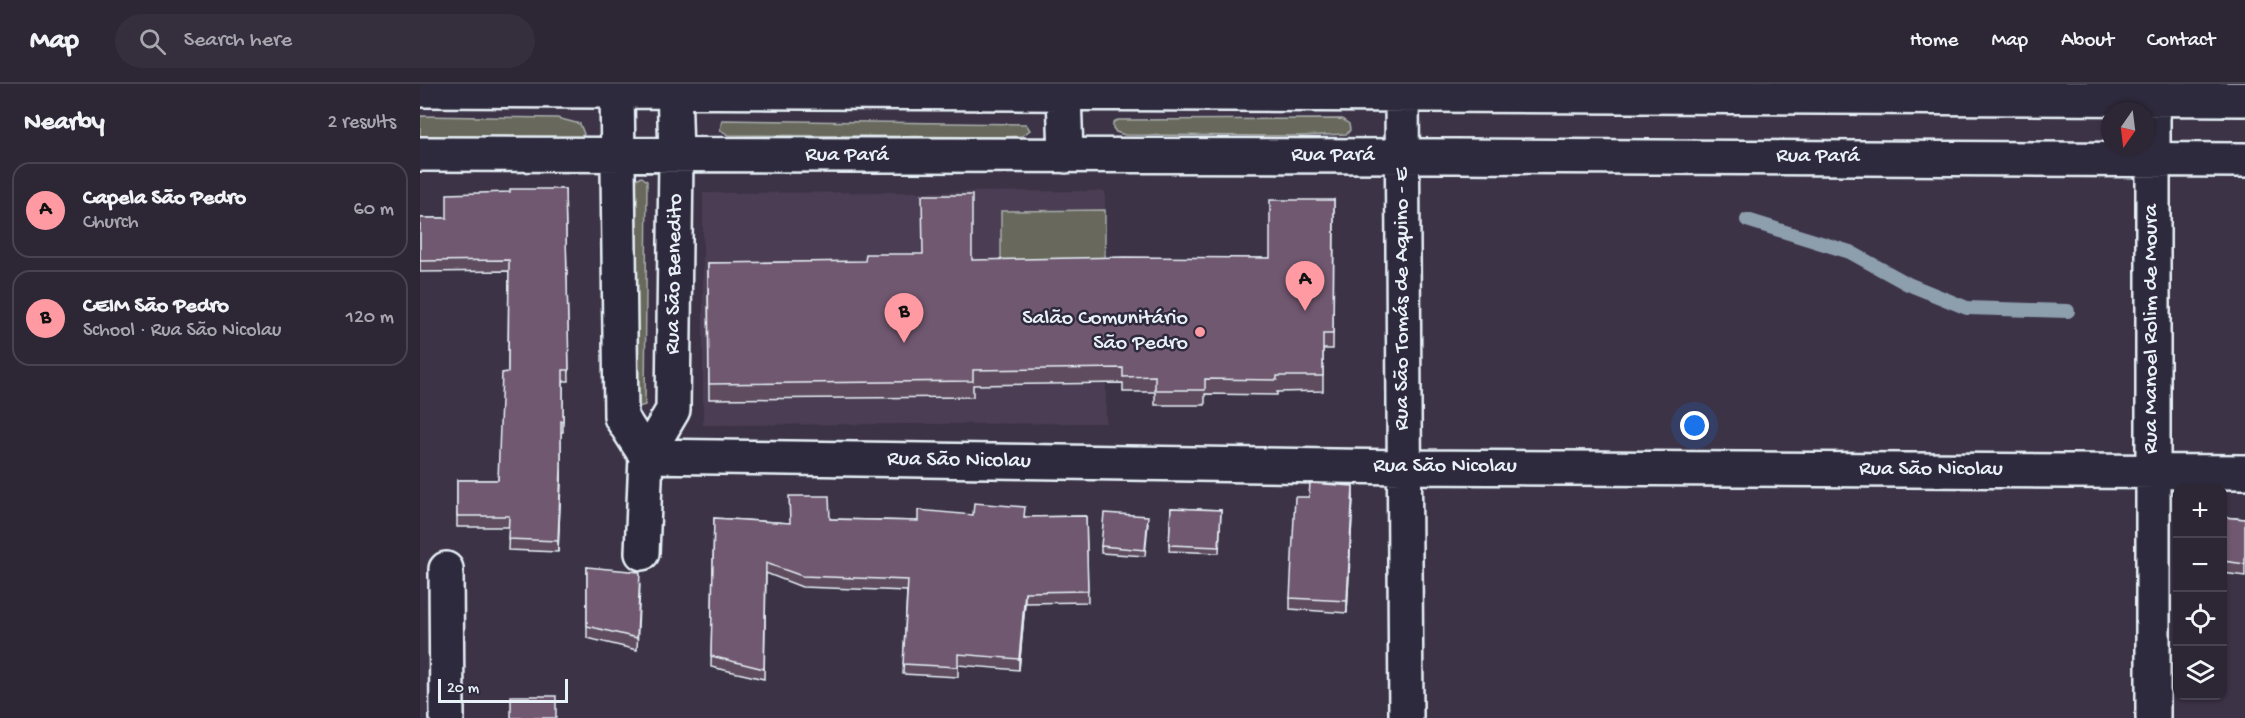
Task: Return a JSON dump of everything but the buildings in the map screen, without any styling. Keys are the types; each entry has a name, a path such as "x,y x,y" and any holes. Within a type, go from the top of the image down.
{"street":[{"path":"617,88 621,417 646,456"},
{"path":"420,90 674,88 1402,95 2153,91 2245,99"},
{"name":"Rua São Benedito","path":"642,553 646,456 673,410 676,156 674,88"},
{"name":"Rua Manoel Rolim de Moura","path":"2152,718 2153,91"},
{"path":"1064,93 1066,156"},
{"name":"Rua São Tomás de Aquino - E","path":"1402,95 1406,718"},
{"name":"Rua Pará","path":"420,154 1403,155 2245,160"},
{"name":"Rua São Nicolau","path":"646,456 1404,467 2245,472"},
{"path":"446,569 447,718"}],"shaded area":[{"path":"1105,191 1106,423 703,425 703,193"}],"green space":[{"path":"420,116 557,118 580,124 584,134 577,144 420,142"},
{"path":"1342,119 1349,124 1350,130 1347,134 1125,135 1116,132 1113,128 1113,122 1118,120"},
{"path":"722,120 1026,124 1030,130 1022,136 1000,137 728,135 720,130"},
{"path":"642,177 647,181 645,405 639,407 635,405 634,181"},
{"path":"1105,210 1105,262 1001,263 1001,211"}],"waterway":[{"path":"1747,220 1850,252 1908,284 1967,308 2068,311"}],"place":[{"name":"Capela São Pedro","path":"1305,311"},
{"name":"Salão Comunitário São Pedro","path":"1200,332"},
{"name":"CEIM São Pedro","path":"904,343"}]}
